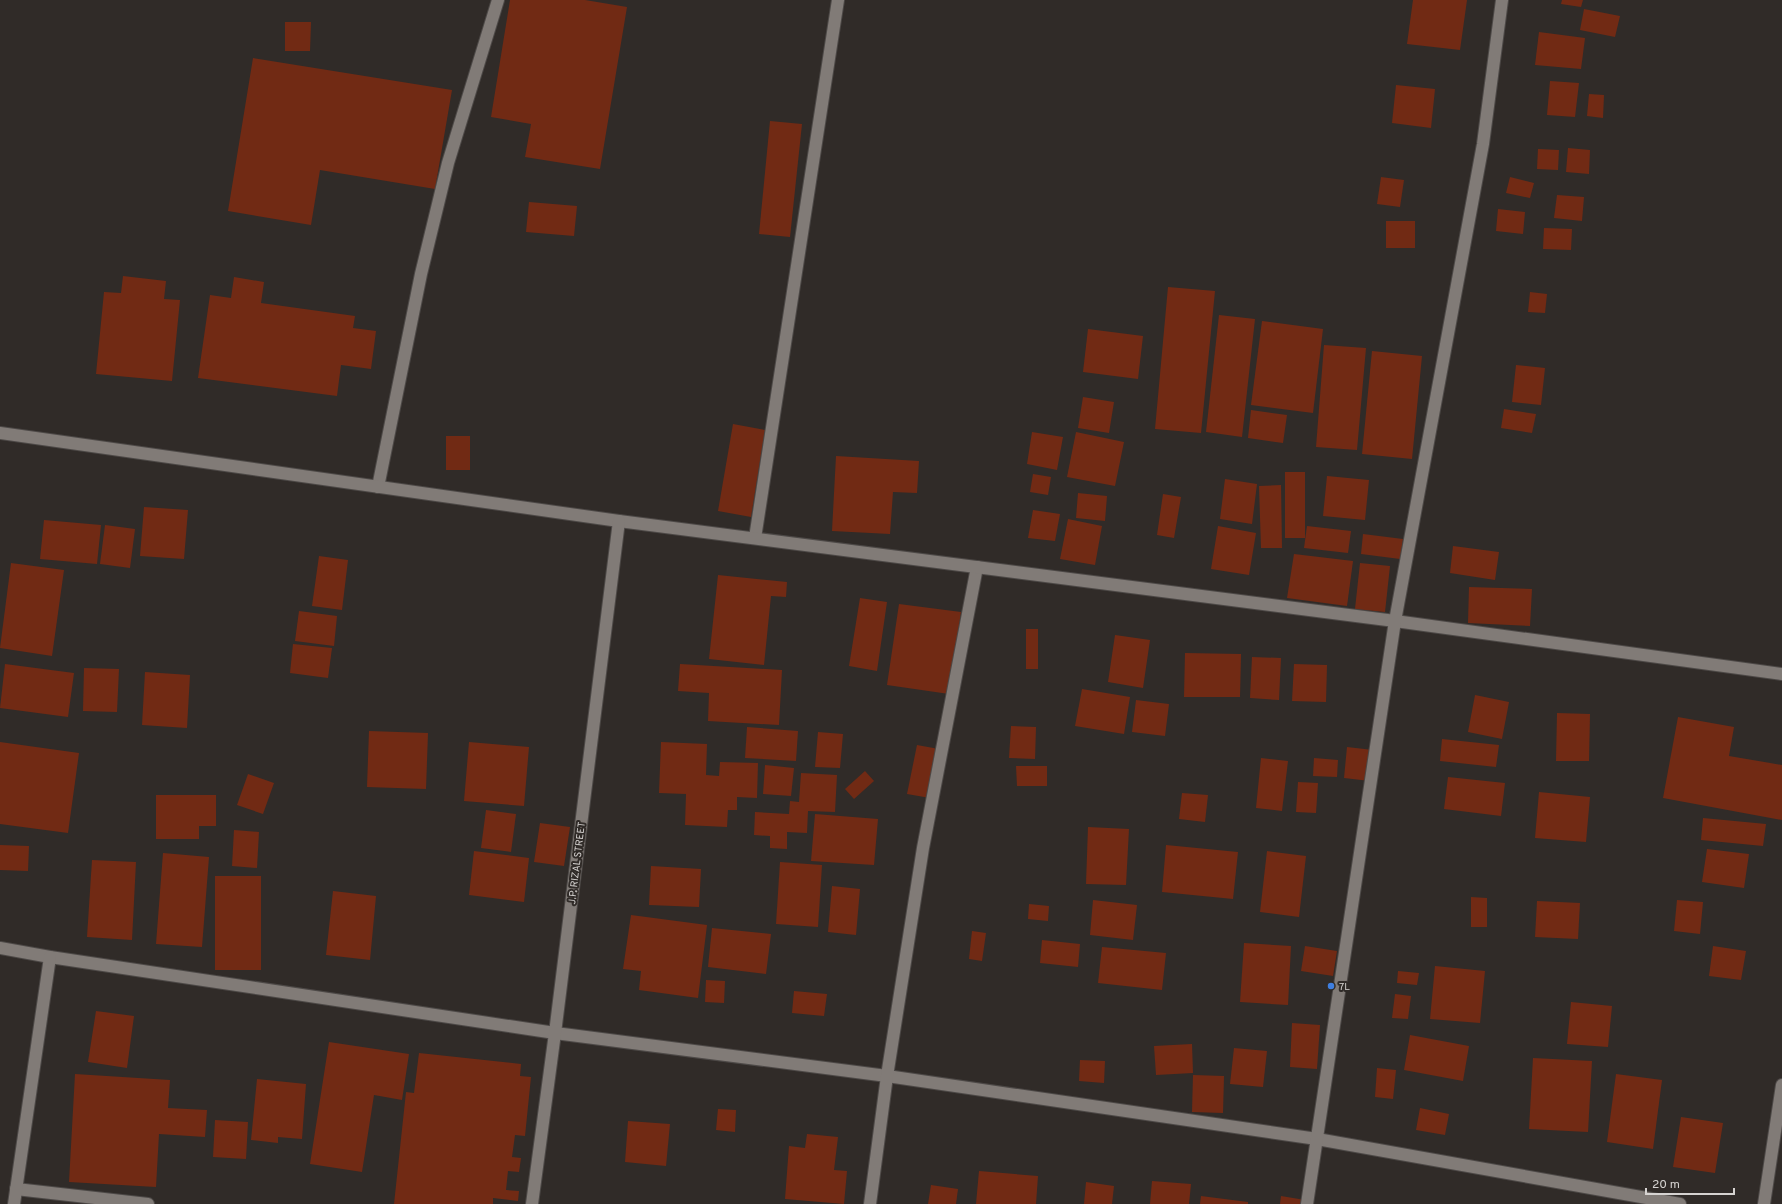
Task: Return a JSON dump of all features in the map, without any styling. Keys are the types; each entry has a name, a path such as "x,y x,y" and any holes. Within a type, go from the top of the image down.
{"street":[{"path":"378,487 421,274 448,163 498,0"},
{"path":"755,538 838,0"},
{"path":"1307,1204 1395,621 1483,144 1502,0"},
{"path":"0,433 619,521 1395,621 1782,674"},
{"name":"J.P. RIZAL STREET","path":"532,1204 555,1033 619,521"},
{"path":"870,1204 887,1076 923,848 977,567"},
{"path":"0,948 50,957 555,1033 887,1076 1317,1139 1680,1204"},
{"path":"14,1204 50,957"},
{"path":"1764,1204 1782,1085"},
{"path":"16,1189 148,1204"}],"building":[{"path":"510,0 585,0 627,7 600,169 525,157 531,124 491,117"},
{"path":"1413,0 1467,0 1460,50 1407,44"},
{"path":"1562,0 1583,0 1581,7 1561,4"},
{"path":"1584,9 1620,16 1615,37 1580,30"},
{"path":"285,22 311,22 310,51 285,51"},
{"path":"1539,32 1585,38 1581,69 1535,65"},
{"path":"253,58 452,90 435,189 320,170 311,225 228,211"},
{"path":"1550,81 1579,83 1575,117 1547,115"},
{"path":"1396,85 1435,89 1431,128 1392,123"},
{"path":"1589,94 1604,95 1603,118 1587,116"},
{"path":"770,121 802,124 790,237 759,234"},
{"path":"1568,148 1590,150 1589,174 1566,172"},
{"path":"1538,149 1559,150 1558,170 1537,169"},
{"path":"1381,177 1404,180 1400,207 1377,204"},
{"path":"1510,177 1534,183 1530,198 1506,193"},
{"path":"1557,195 1584,197 1582,221 1554,218"},
{"path":"529,202 577,206 574,236 526,232"},
{"path":"1498,209 1525,212 1523,234 1496,231"},
{"path":"1386,221 1415,221 1415,248 1386,248"},
{"path":"1544,228 1572,229 1571,250 1543,249"},
{"path":"123,276 166,281 164,299 180,300 172,381 96,374 104,292 121,293"},
{"path":"234,277 264,282 261,303 355,316 353,328 376,331 371,369 341,365 337,396 198,378 210,295 231,298"},
{"path":"1168,287 1215,291 1201,433 1155,429"},
{"path":"1530,292 1547,294 1545,313 1528,312"},
{"path":"1219,315 1255,319 1242,437 1206,432"},
{"path":"1262,321 1323,329 1313,413 1251,405"},
{"path":"1088,329 1143,336 1138,379 1083,372"},
{"path":"1324,345 1366,348 1357,450 1316,447"},
{"path":"1372,351 1422,356 1412,459 1362,454"},
{"path":"1516,365 1545,368 1541,405 1512,402"},
{"path":"1083,397 1114,402 1109,433 1078,428"},
{"path":"1504,409 1536,414 1532,433 1501,428"},
{"path":"1251,410 1287,415 1283,443 1248,438"},
{"path":"733,424 765,430 751,517 718,511"},
{"path":"1032,432 1063,437 1057,470 1027,464"},
{"path":"1076,432 1124,442 1115,486 1067,477"},
{"path":"446,436 470,436 470,470 446,470"},
{"path":"836,456 919,461 917,493 893,492 890,534 832,531"},
{"path":"1285,472 1305,472 1305,538 1285,538"},
{"path":"1033,474 1051,477 1048,495 1030,492"},
{"path":"1327,476 1369,480 1365,520 1323,516"},
{"path":"1225,479 1257,484 1252,524 1220,519"},
{"path":"1281,485 1282,548 1261,548 1259,486"},
{"path":"1078,493 1107,496 1105,521 1076,518"},
{"path":"1163,494 1181,497 1174,538 1157,535"},
{"path":"144,507 188,510 184,559 140,556"},
{"path":"1033,510 1060,514 1055,541 1028,538"},
{"path":"1068,519 1102,526 1095,565 1060,559"},
{"path":"44,520 101,525 97,564 40,559"},
{"path":"105,525 135,529 130,568 100,564"},
{"path":"1218,526 1256,533 1249,575 1211,569"},
{"path":"1307,526 1351,531 1348,553 1304,548"},
{"path":"1363,534 1403,539 1400,559 1361,554"},
{"path":"1453,546 1499,552 1495,580 1450,573"},
{"path":"1294,554 1353,561 1347,606 1287,598"},
{"path":"319,556 348,560 342,610 312,606"},
{"path":"11,563 64,570 52,656 0,648"},
{"path":"1360,563 1390,566 1385,612 1355,609"},
{"path":"718,575 787,582 786,597 771,596 764,665 709,659"},
{"path":"1469,587 1532,589 1530,626 1468,623"},
{"path":"860,598 887,602 877,671 849,666"},
{"path":"899,604 961,612 949,694 887,685"},
{"path":"299,611 337,616 334,646 295,641"},
{"path":"1026,629 1038,629 1038,669 1026,669"},
{"path":"1115,635 1150,640 1143,688 1108,682"},
{"path":"293,644 332,648 328,678 290,673"},
{"path":"1185,653 1241,654 1240,697 1184,697"},
{"path":"1252,657 1281,658 1279,700 1250,698"},
{"path":"5,664 74,673 68,717 0,708"},
{"path":"680,664 782,670 779,725 708,721 709,693 678,691"},
{"path":"1294,664 1327,665 1326,702 1292,701"},
{"path":"84,668 119,669 117,712 83,711"},
{"path":"145,672 190,675 187,728 142,725"},
{"path":"1082,689 1130,697 1124,734 1075,726"},
{"path":"1475,695 1509,702 1502,739 1468,732"},
{"path":"1136,700 1169,704 1165,736 1132,732"},
{"path":"1557,713 1590,714 1589,761 1556,761"},
{"path":"1678,717 1734,727 1729,756 1782,765 1782,820 1663,798"},
{"path":"1011,726 1036,727 1035,759 1009,758"},
{"path":"747,727 798,731 796,761 745,758"},
{"path":"369,731 428,733 426,789 367,787"},
{"path":"818,732 843,734 840,768 815,767"},
{"path":"1442,739 1499,745 1496,767 1440,761"},
{"path":"0,742 79,753 68,833 0,824"},
{"path":"469,742 529,747 524,806 464,801"},
{"path":"661,742 707,744 706,775 719,776 720,762 758,763 757,798 737,797 737,810 728,810 727,827 685,825 686,794 659,793"},
{"path":"917,745 939,749 930,798 907,794"},
{"path":"1347,747 1373,750 1370,781 1344,778"},
{"path":"1261,758 1288,761 1282,811 1256,808"},
{"path":"1314,758 1338,760 1337,777 1313,776"},
{"path":"765,765 794,768 791,796 763,794"},
{"path":"1016,766 1047,766 1047,786 1017,786"},
{"path":"865,771 874,781 854,799 845,789"},
{"path":"801,773 837,775 835,812 808,811 807,833 787,832 787,849 770,848 770,836 754,835 755,812 789,814 790,801 799,802"},
{"path":"248,774 274,783 263,814 237,805"},
{"path":"1448,777 1505,783 1501,816 1444,809"},
{"path":"1298,782 1318,783 1316,813 1296,812"},
{"path":"1539,792 1590,797 1586,842 1535,838"},
{"path":"1182,793 1208,795 1205,822 1179,819"},
{"path":"156,795 216,795 216,826 199,826 199,839 156,839"},
{"path":"486,810 516,814 511,852 481,848"},
{"path":"815,814 878,819 874,865 811,861"},
{"path":"1703,818 1766,824 1763,846 1701,840"},
{"path":"540,823 570,827 564,866 534,862"},
{"path":"1088,827 1129,829 1126,885 1086,884"},
{"path":"234,830 259,832 257,868 232,866"},
{"path":"0,845 29,846 28,871 0,870"},
{"path":"1166,845 1238,852 1233,899 1162,892"},
{"path":"1707,849 1749,854 1744,888 1702,882"},
{"path":"474,851 529,858 524,902 469,895"},
{"path":"1267,851 1306,856 1299,917 1260,912"},
{"path":"163,853 209,857 202,947 156,944"},
{"path":"92,860 136,862 132,940 87,937"},
{"path":"780,862 822,865 818,927 776,924"},
{"path":"651,866 701,869 699,907 649,905"},
{"path":"215,876 261,876 261,970 215,970"},
{"path":"832,886 860,889 856,935 828,932"},
{"path":"333,891 376,896 370,960 326,955"},
{"path":"1471,897 1487,898 1487,927 1471,927"},
{"path":"1093,900 1137,905 1133,940 1090,935"},
{"path":"1677,900 1703,902 1700,934 1674,931"},
{"path":"1537,901 1580,903 1578,939 1535,937"},
{"path":"1029,904 1049,906 1048,921 1028,919"},
{"path":"631,915 707,925 698,998 639,990 641,971 623,969"},
{"path":"712,928 771,934 766,974 708,967"},
{"path":"972,931 986,933 982,961 969,959"},
{"path":"1042,940 1080,944 1078,967 1040,963"},
{"path":"1244,943 1291,946 1288,1005 1240,1002"},
{"path":"1305,946 1337,951 1333,976 1301,971"},
{"path":"1713,946 1746,951 1741,980 1709,976"},
{"path":"1102,947 1166,953 1162,990 1098,983"},
{"path":"1435,966 1485,971 1480,1023 1430,1019"},
{"path":"1398,971 1419,973 1417,985 1397,983"},
{"path":"706,980 725,981 724,1003 705,1002"},
{"path":"794,991 827,994 824,1016 792,1013"},
{"path":"1395,994 1411,996 1408,1019 1392,1018"},
{"path":"1571,1002 1612,1006 1608,1047 1567,1044"},
{"path":"96,1011 134,1016 127,1068 88,1062"},
{"path":"1292,1023 1320,1025 1317,1069 1290,1067"},
{"path":"1410,1035 1469,1046 1463,1081 1404,1070"},
{"path":"329,1042 409,1054 402,1100 374,1095 362,1172 310,1164"},
{"path":"1192,1044 1193,1073 1156,1075 1154,1046"},
{"path":"1234,1048 1267,1051 1263,1087 1230,1084"},
{"path":"419,1053 521,1064 520,1076 531,1077 525,1136 515,1135 512,1157 521,1158 519,1172 508,1171 506,1190 519,1191 518,1201 493,1198 493,1204 394,1204 406,1092 414,1093"},
{"path":"1533,1058 1592,1061 1588,1132 1529,1129"},
{"path":"1080,1060 1105,1061 1104,1083 1079,1081"},
{"path":"1377,1068 1396,1070 1393,1099 1375,1097"},
{"path":"75,1074 170,1080 168,1108 207,1110 205,1137 159,1134 156,1187 69,1182"},
{"path":"1616,1074 1662,1080 1653,1149 1607,1142"},
{"path":"1193,1075 1224,1076 1223,1113 1192,1112"},
{"path":"257,1079 306,1084 302,1139 278,1137 278,1143 251,1140"},
{"path":"1420,1108 1449,1114 1445,1135 1416,1130"},
{"path":"718,1109 736,1110 735,1132 716,1130"},
{"path":"1681,1117 1723,1123 1715,1173 1673,1167"},
{"path":"215,1120 248,1122 246,1159 213,1157"},
{"path":"628,1121 670,1124 666,1166 625,1162"},
{"path":"807,1134 838,1137 834,1170 847,1171 844,1204 785,1199 789,1146 805,1148"},
{"path":"979,1171 1038,1176 1036,1204 976,1204"},
{"path":"1152,1181 1191,1184 1189,1204 1150,1204"},
{"path":"1086,1182 1114,1186 1112,1204 1084,1204"},
{"path":"931,1185 958,1189 956,1204 928,1204"},
{"path":"1201,1196 1248,1202 1248,1204 1200,1204"},
{"path":"1281,1196 1305,1200 1305,1204 1280,1204"}],"place":[{"name":"7L","path":"1331,986"}]}
